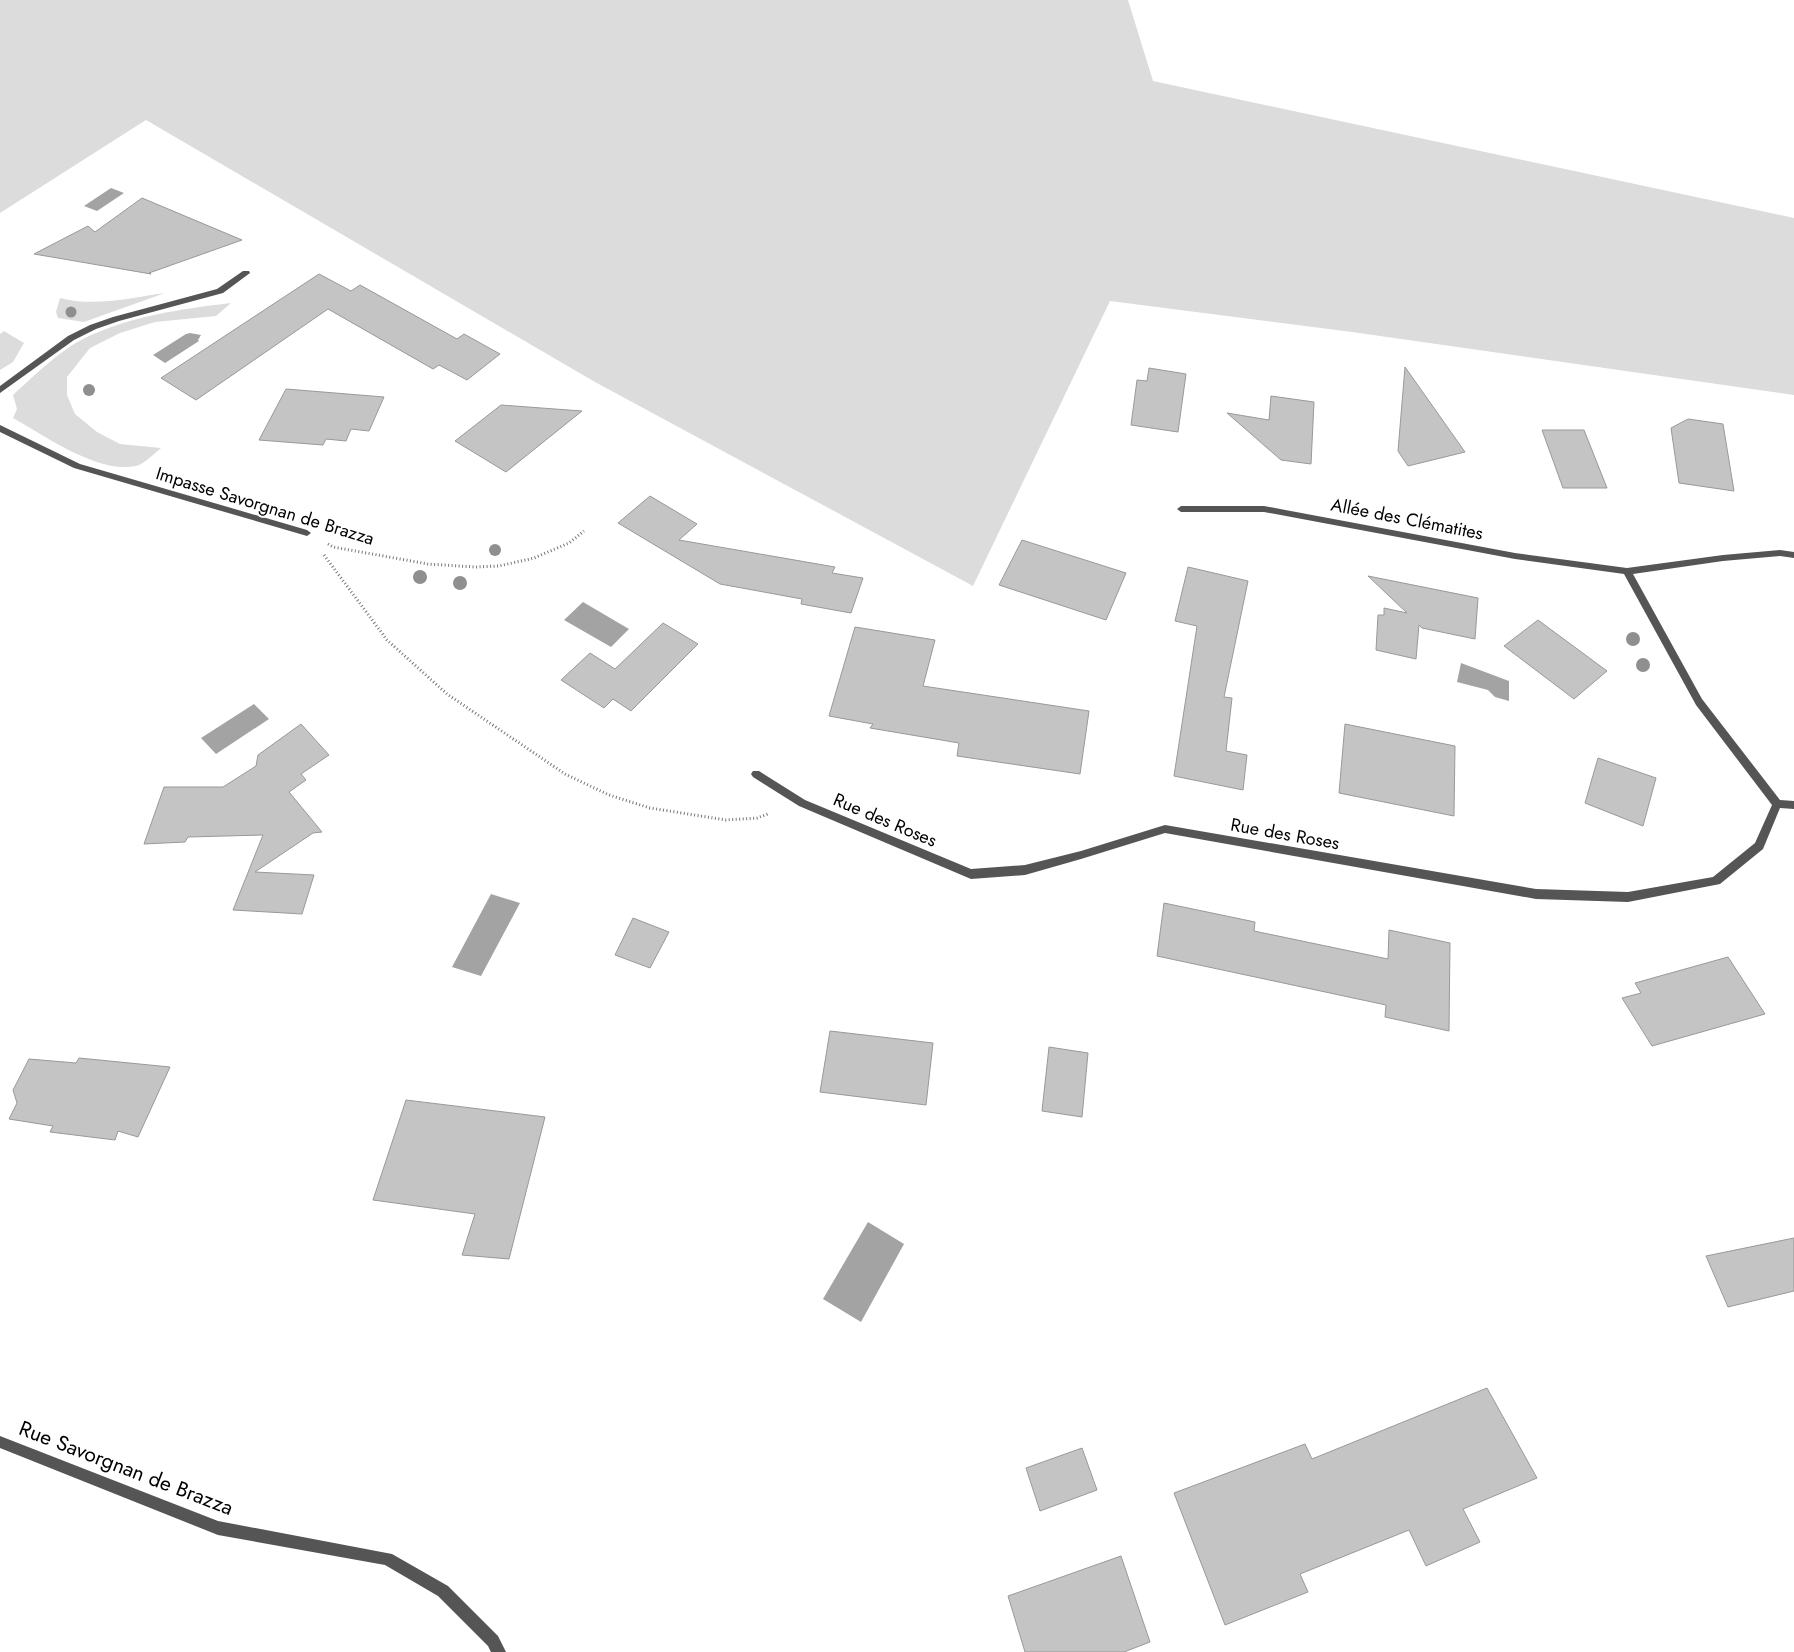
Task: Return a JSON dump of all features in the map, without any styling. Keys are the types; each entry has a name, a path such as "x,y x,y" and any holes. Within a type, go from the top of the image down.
{"street":[{"path":"0,390 71,338 94,327 116,319 220,291 246,273"},
{"name":"Impasse Savorgnan de Brazza","path":"0,428 77,466 308,533"},
{"name":"Allée des Clématites","path":"1181,509 1264,510 1515,556 1627,571 1723,558 1780,553 1794,555"},
{"path":"1627,571 1699,702 1777,804 1794,805"},
{"name":"Rue des Roses","path":"756,774 802,803 971,874 997,874 1025,870 1164,829 1536,894 1628,896 1716,881 1759,846 1777,804"},
{"name":"Rue Savorgnan de Brazza","path":"0,1442 218,1528 387,1559 443,1591 493,1641 499,1652"}],"path":[{"name":"Impasse Savorgnan de Brazza","path":"308,533 333,547 400,562 488,566 525,561 579,537 584,531"},
{"path":"308,533 387,640 447,694 564,774 609,795 642,806 712,820 758,818 802,803"}],"shaded area":[{"path":"0,0 1128,0 1153,81 1794,218 1794,395 1352,332 1110,301 973,586 595,382 146,120 0,213"},
{"path":"111,188 124,193 97,211 84,206"},
{"path":"165,293 84,322 58,318 56,312 60,298 73,301 99,302"},
{"path":"231,303 216,316 155,322 120,333 90,348 67,377 67,395 75,414 97,432 120,444 161,448 139,465 121,467 89,459 72,452 13,418 17,409 13,395 57,356 85,338 102,330 156,314"},
{"path":"4,331 24,343 13,362 0,370 0,334"},
{"path":"186,334 201,335 199,341 165,363 153,355"},
{"path":"583,602 629,629 611,647 564,620"},
{"path":"1461,663 1509,681 1509,701 1495,697 1488,690 1457,682"},
{"path":"254,704 269,719 216,754 201,738"},
{"path":"491,894 520,903 481,976 452,967"},
{"path":"868,1222 904,1244 861,1322 823,1299"}],"building":[{"path":"142,198 242,240 149,273 151,274 34,254 88,226 95,232"},
{"path":"319,274 351,291 360,285 457,339 464,334 500,354 467,380 439,365 433,369 328,309 196,400 161,378"},
{"path":"1405,367 1465,452 1408,466 1398,451"},
{"path":"1149,368 1186,374 1178,432 1131,425 1137,380 1147,381"},
{"path":"286,389 384,397 369,431 351,429 346,441 326,439 323,445 259,440"},
{"path":"1271,396 1314,402 1311,464 1281,460 1227,413 1269,420"},
{"path":"501,405 582,411 506,472 455,441"},
{"path":"1688,419 1723,424 1734,491 1679,483 1671,428"},
{"path":"1542,430 1584,430 1607,488 1563,488"},
{"path":"650,496 697,524 679,540 835,567 832,573 863,578 851,613 801,604 802,599 720,584 618,523"},
{"path":"1022,540 1126,573 1106,620 999,585"},
{"path":"1188,567 1248,581 1224,697 1232,698 1226,751 1247,755 1243,790 1174,776 1197,626 1175,621"},
{"path":"1368,576 1478,598 1475,639 1422,628 1419,625 1416,659 1376,650 1378,615 1384,615 1384,608 1407,613"},
{"path":"1538,620 1607,671 1574,699 1504,646"},
{"path":"663,623 698,644 631,711 613,699 604,708 561,680 590,653 615,669"},
{"path":"855,627 935,640 923,686 1089,711 1080,774 957,756 959,743 870,728 873,724 829,716"},
{"path":"301,724 329,755 301,774 306,780 289,792 322,832 313,833 255,872 314,875 302,914 233,910 263,835 188,837 185,842 144,844 164,787 223,787 256,766 258,755"},
{"path":"1345,724 1455,746 1454,816 1339,793"},
{"path":"1598,758 1656,778 1643,826 1585,803"},
{"path":"1164,903 1255,922 1254,931 1388,959 1389,930 1450,943 1449,1031 1385,1017 1386,1005 1157,956"},
{"path":"633,918 669,932 650,968 615,955"},
{"path":"1728,957 1765,1014 1652,1046 1622,998 1641,993 1635,983"},
{"path":"830,1031 933,1043 926,1105 820,1092"},
{"path":"1049,1047 1088,1053 1082,1117 1042,1111"},
{"path":"79,1058 170,1067 138,1137 118,1131 115,1140 50,1132 53,1126 9,1119 17,1103 13,1090 29,1059 76,1063"},
{"path":"406,1100 545,1117 509,1259 462,1255 475,1214 373,1200"},
{"path":"1794,1238 1794,1291 1728,1307 1706,1256"},
{"path":"1487,1388 1537,1478 1463,1509 1480,1542 1426,1566 1409,1530 1300,1574 1308,1592 1225,1625 1174,1493 1305,1444 1312,1459"},
{"path":"1082,1448 1097,1490 1040,1511 1026,1468"},
{"path":"1121,1556 1150,1642 1124,1652 1025,1652 1008,1596"}]}
